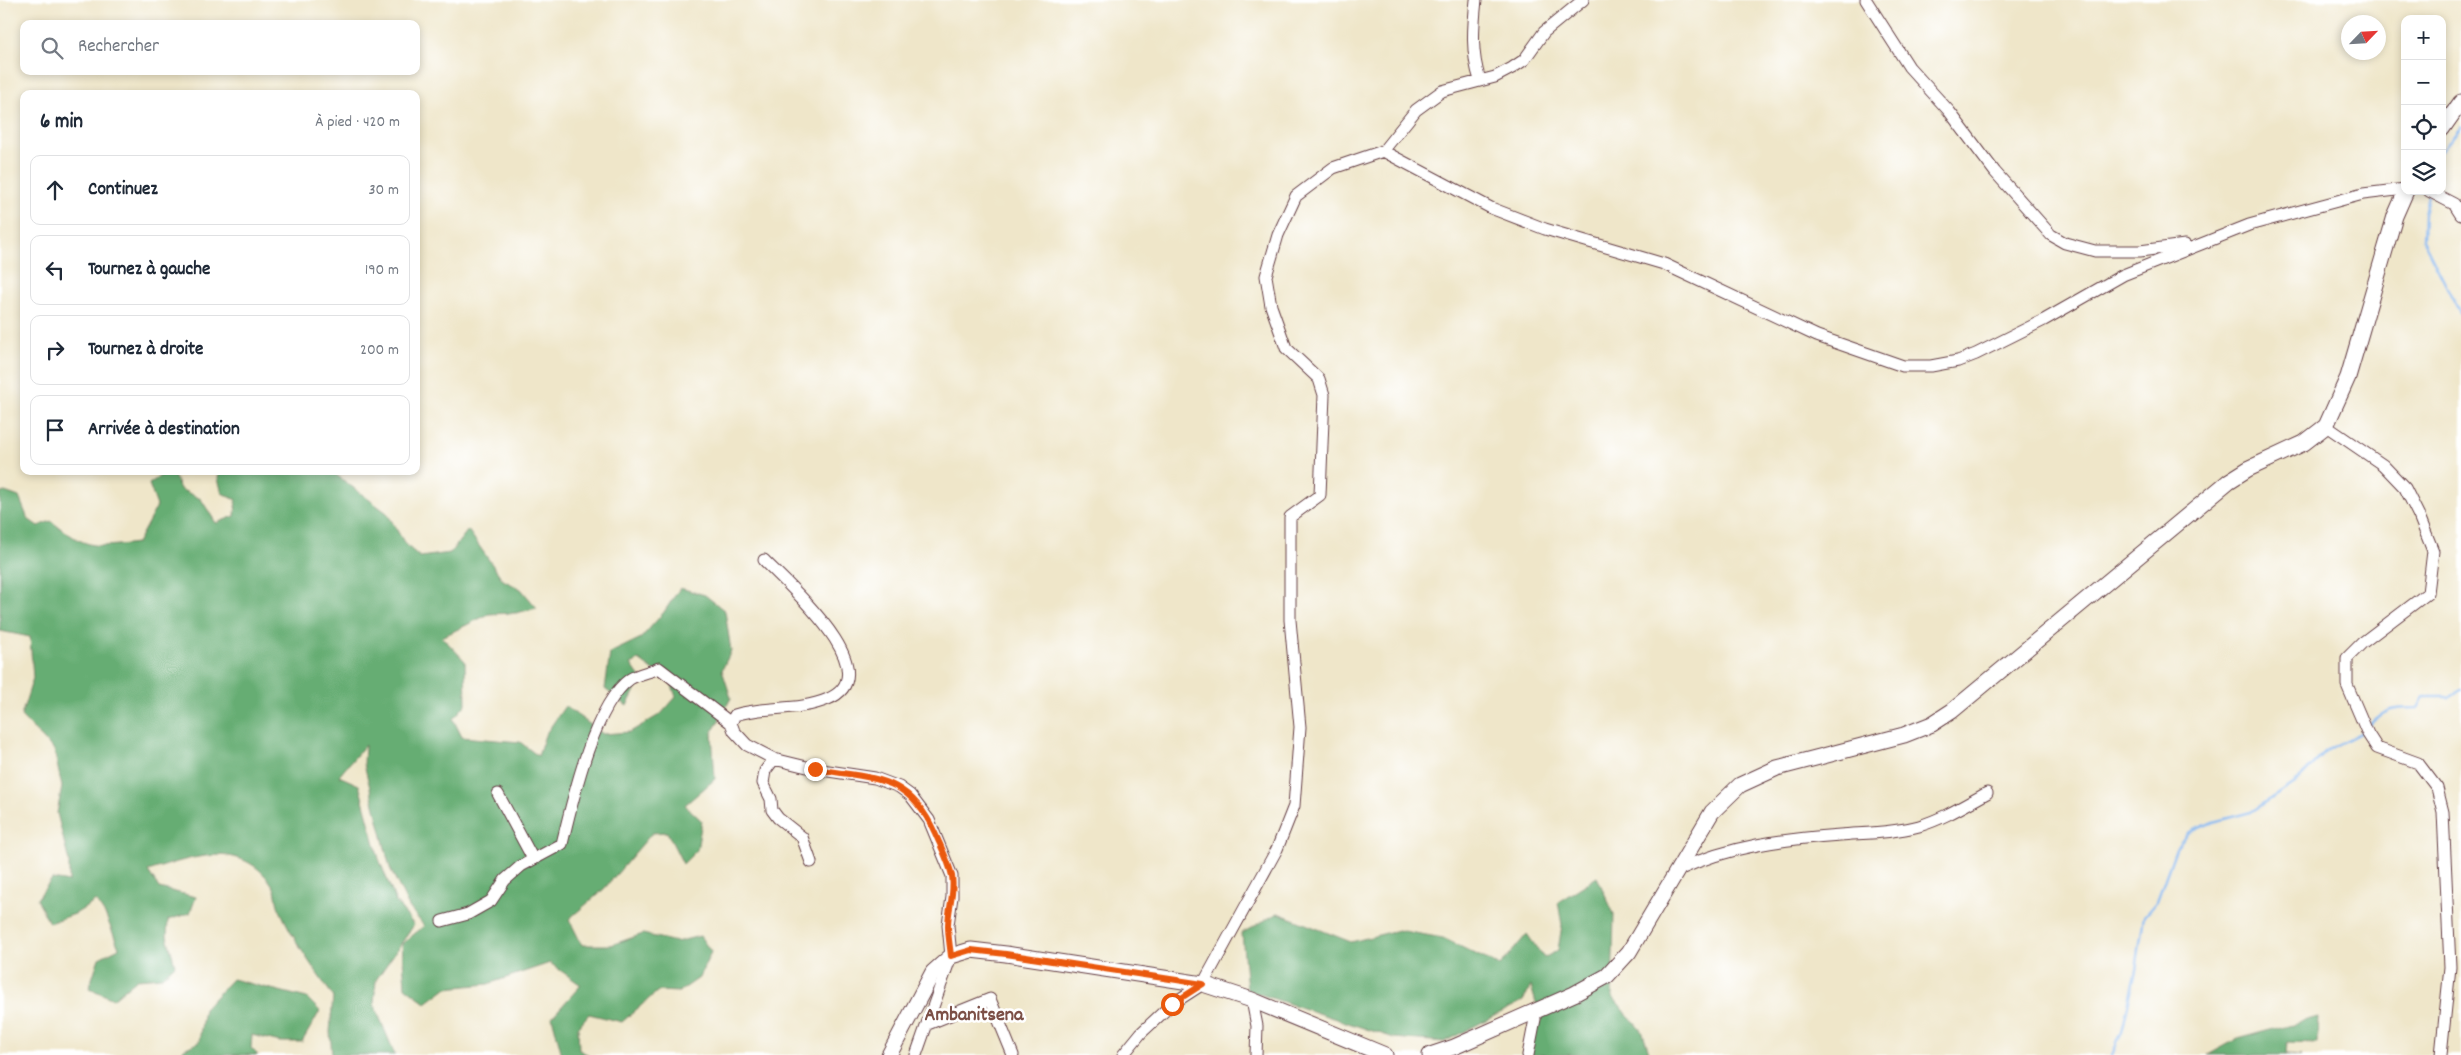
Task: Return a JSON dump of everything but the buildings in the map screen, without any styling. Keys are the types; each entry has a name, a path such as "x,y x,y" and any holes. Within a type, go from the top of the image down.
{"main road":[{"path":"2446,123 2461,102"},
{"path":"1430,1055 1454,1047 1592,985 1616,967 1629,952 1712,812 1740,785 1777,768 1904,735 1939,720 2010,665 2229,481 2248,469 2304,443 2326,426 2348,377 2395,216 2403,195"},
{"path":"889,1055 933,972 951,956 971,950 1203,984 1252,1000 1384,1055"}],"street":[{"path":"1476,0 1472,36 1475,66 1480,80"},
{"path":"1123,1055 1141,1033 1172,1004 1203,984 1277,849 1294,806 1300,727 1290,620 1290,517 1320,495 1324,395 1318,379 1286,348 1271,306 1266,276 1278,235 1296,196 1333,168 1383,151 1416,110 1442,91 1495,77 1524,60 1544,32 1583,0"},
{"path":"1866,0 1909,67 1948,111 1995,172 2051,235 2094,251 2140,251 2200,243"},
{"path":"1383,151 1491,208 1544,229 1664,264 1817,336 1903,366 1931,366 1958,361 1976,354 2044,320 2123,275 2249,225 2363,194 2401,190"},
{"path":"2437,195 2454,204 2461,215"},
{"path":"2326,426 2383,465 2405,488 2433,551 2428,592 2362,643 2347,658 2347,685 2368,734 2377,748 2418,763 2438,788 2443,812 2450,967 2441,1055"},
{"path":"731,723 735,716 746,712 802,708 829,698 842,690 849,678 848,664 840,645 808,605 764,560"},
{"path":"442,921 468,914 491,901 505,880 521,866 562,844 574,793 604,709 630,679 659,668 731,723 734,731 747,746 774,759 815,769 875,778 899,787 920,805 942,849 952,876 952,897 948,925 951,956 916,1055"},
{"path":"774,759 766,771 764,788 771,799 774,814 802,837 811,862"},
{"path":"1678,870 1741,847 1781,839 1890,832 1920,826 1955,811 1987,793"},
{"path":"498,794 518,826 533,859"},
{"path":"928,1024 990,999 1012,1055"},
{"path":"1252,1000 1257,1026 1256,1055"},
{"path":"1528,1055 1535,1019 1534,1012"}],"green space":[{"path":"161,475 174,475 180,489 201,499 216,523 235,516 236,500 222,493 218,475 336,475 387,513 405,544 420,557 450,553 468,530 503,580 521,589 537,608 516,613 489,614 442,637 465,661 466,704 453,719 462,737 520,742 538,756 545,735 565,706 603,734 630,732 661,714 676,697 669,676 654,671 639,660 631,664 641,679 627,706 605,689 610,653 641,638 664,612 680,588 705,595 725,611 731,651 722,670 731,698 712,733 715,779 685,805 702,821 697,850 683,864 667,832 652,833 604,889 569,919 582,945 611,945 643,934 676,942 700,936 711,952 699,978 679,992 658,991 622,1022 589,1014 578,1027 579,1050 589,1055 562,1055 552,1017 581,985 550,963 488,984 446,988 426,1003 405,987 402,944 424,926 409,907 390,868 364,764 365,745 339,776 359,785 379,859 396,902 414,925 376,980 374,1004 395,1055 332,1055 330,1032 333,996 297,943 278,906 273,886 260,871 246,861 231,856 199,857 148,871 159,888 196,897 190,913 168,920 167,936 175,965 162,977 137,979 113,999 89,988 99,958 119,948 106,916 96,901 75,914 49,923 37,899 52,879 69,882 69,862 57,813 62,787 54,750 21,716 33,678 30,637 0,631 0,493 5,492 19,497 28,519 38,526 51,521 82,542 110,546 137,543 157,506 149,484"},
{"path":"1597,877 1614,914 1612,996 1643,1033 1650,1055 1522,1055 1541,1021 1531,986 1523,1001 1444,1042 1394,1038 1247,990 1242,933 1278,913 1351,942 1398,930 1443,938 1500,966 1527,934 1544,958 1558,950 1562,925 1558,902"},
{"path":"232,979 307,998 320,1011 302,1042 280,1042 252,1035 251,1048 258,1055 181,1055 184,1049 199,1042 204,1009"},
{"path":"2318,1017 2317,1043 2287,1042 2286,1054 2301,1055 2208,1055 2237,1039"}],"waterway":[{"path":"2446,145 2461,127"},
{"path":"2428,195 2424,214 2423,240 2461,315"},
{"path":"2368,726 2390,710 2418,708 2424,697 2450,697 2461,690"},
{"path":"2112,1055 2122,1032 2136,970 2144,916 2157,901 2176,848 2188,833 2213,822 2251,812 2295,783 2328,750 2362,732"}],"district":[{"name":"Ambanitsena","path":"974,1016"}],"route":[{"path":"815,769 875,778 899,787 920,805 929,820 952,876 952,897 948,925 951,956 971,950 1203,984 1172,1004"}]}
